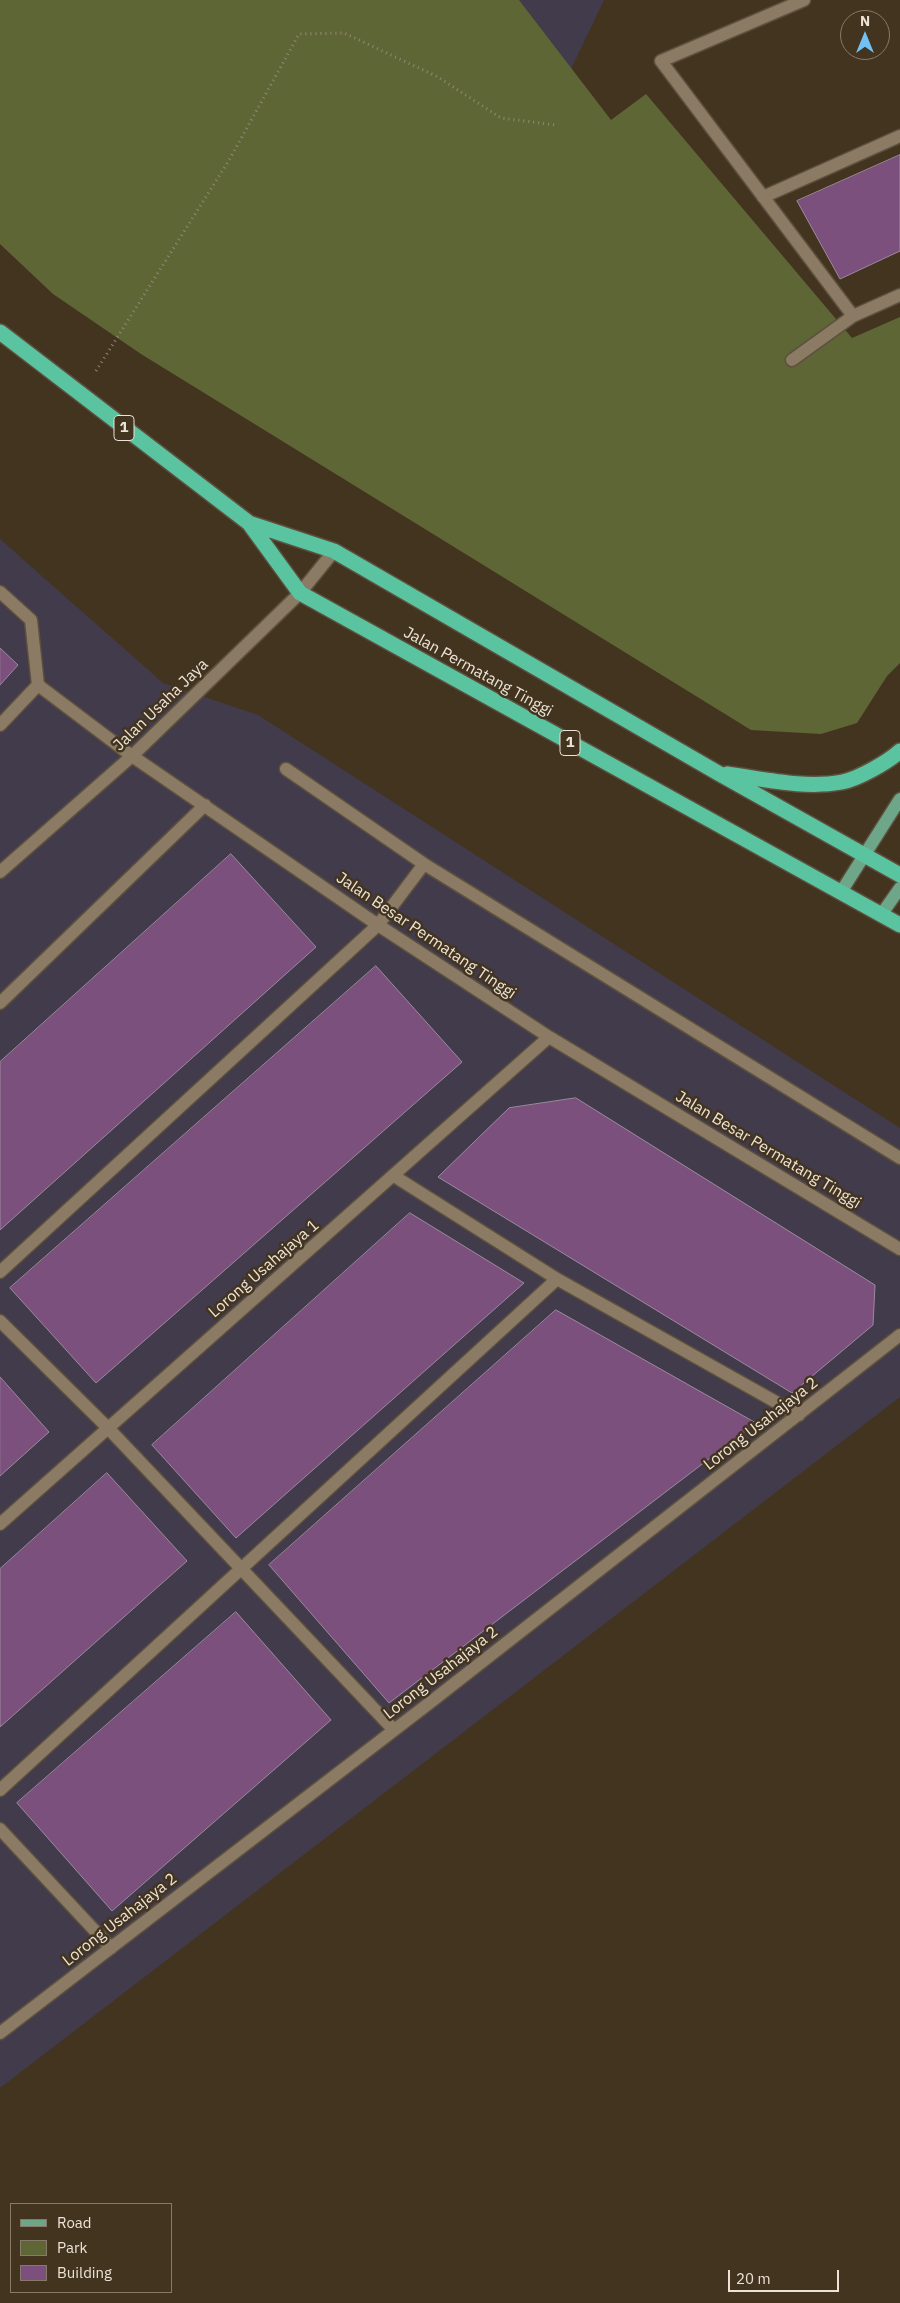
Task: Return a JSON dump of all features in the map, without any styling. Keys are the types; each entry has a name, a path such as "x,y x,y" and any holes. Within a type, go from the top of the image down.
{"highway":[{"name":"Jalan Permatang Tinggi","path":"0,332 249,523 300,594 900,925"},
{"name":"Jalan Permatang Tinggi","path":"249,523 334,551 718,773 900,875"},
{"path":"718,773 799,784 843,782 888,762 900,751"}],"main road":[{"path":"841,892 866,856 900,799"},
{"path":"882,915 900,888"}],"street":[{"path":"804,0 661,61 853,316"},
{"path":"763,197 900,136"},
{"path":"792,360 853,316 900,295"},
{"name":"Jalan Usaha Jaya","path":"0,872 132,756 300,594 334,551"},
{"path":"0,592 31,620 38,685 0,724"},
{"name":"Jalan Besar Permatang Tinggi","path":"38,685 132,756 378,925 549,1037 900,1249"},
{"path":"286,769 424,864 900,1158"},
{"path":"0,1003 205,805"},
{"path":"0,1272 378,925 424,864"},
{"name":"Lorong Usahajaya 1","path":"0,1524 549,1037"},
{"path":"394,1176 557,1279 799,1415"},
{"path":"0,1790 557,1279"},
{"path":"0,1321 108,1428 394,1730"},
{"name":"Lorong Usahajaya 2","path":"0,2033 394,1730 900,1335"},
{"path":"0,1829 111,1948"}],"path":[{"path":"80,394 228,162 299,34 344,33 438,77 501,118 556,125"}],"shaded area":[{"path":"519,0 604,0 571,69"},
{"path":"0,539 163,683 258,715 900,1128 900,1397 0,2088"}],"green space":[{"path":"0,0 519,0 611,120 646,94 852,338 900,317 900,663 887,676 857,723 821,734 751,730 141,354 53,294 0,244"}],"building":[{"path":"900,155 900,251 840,279 797,201"},
{"path":"0,648 18,665 0,685"},
{"path":"231,854 316,947 0,1230 0,1062"},
{"path":"376,966 462,1062 96,1383 10,1288"},
{"path":"576,1098 875,1285 873,1325 792,1393 438,1177 509,1108"},
{"path":"410,1213 524,1283 236,1538 152,1445"},
{"path":"556,1310 756,1423 389,1703 269,1565"},
{"path":"0,1377 49,1432 0,1476"},
{"path":"107,1473 187,1561 0,1727 0,1569"},
{"path":"236,1612 331,1720 112,1911 17,1803"}]}
